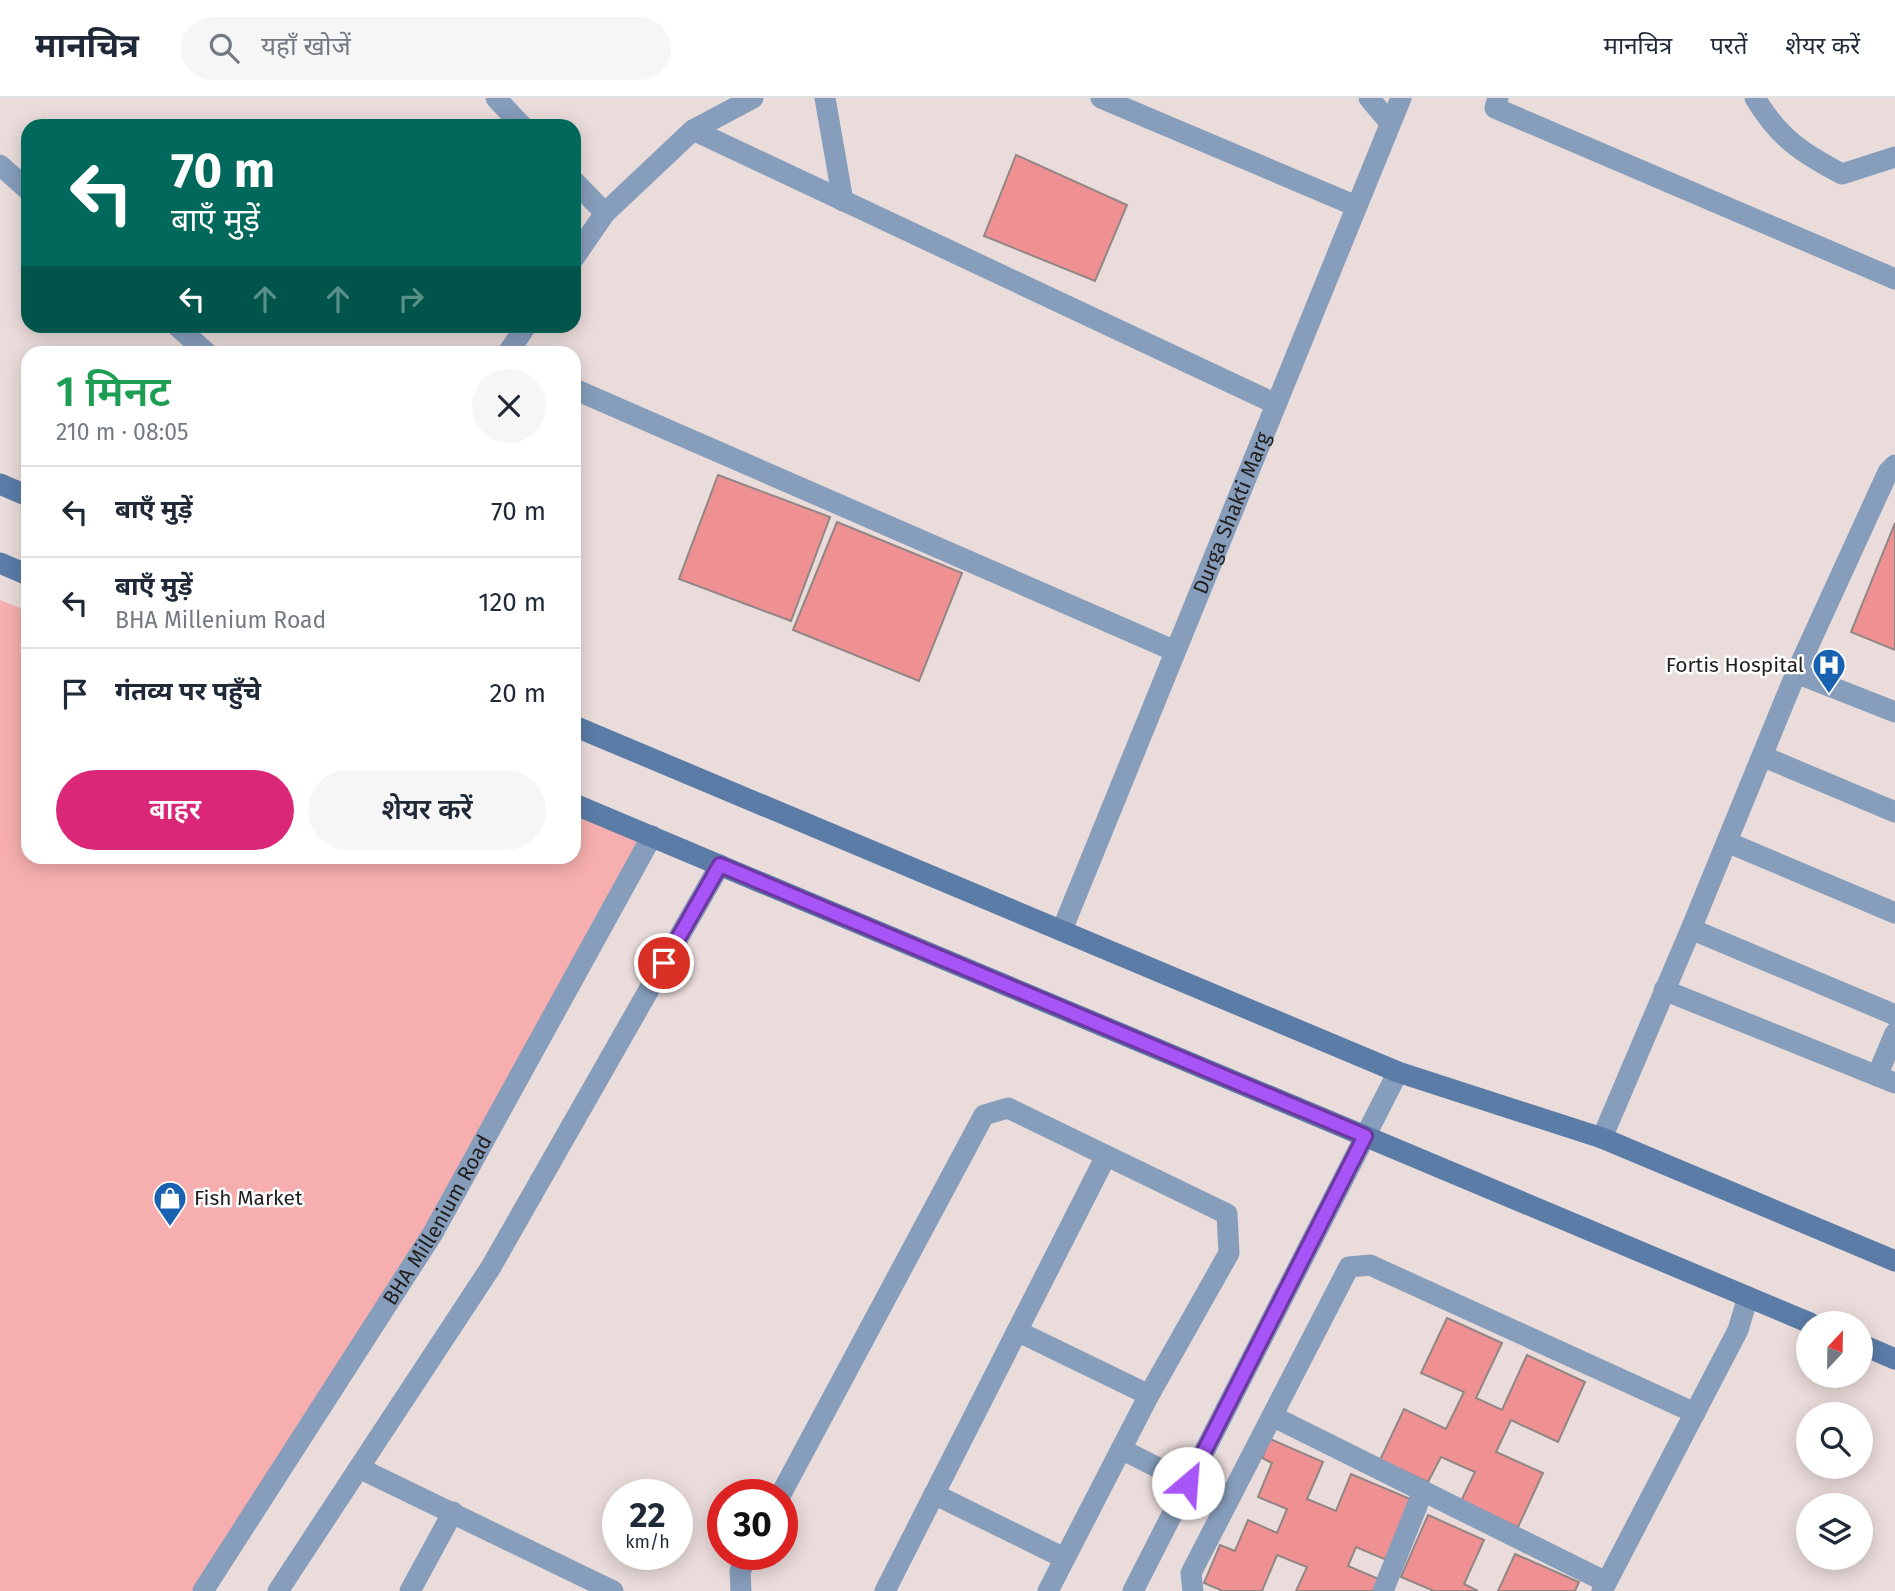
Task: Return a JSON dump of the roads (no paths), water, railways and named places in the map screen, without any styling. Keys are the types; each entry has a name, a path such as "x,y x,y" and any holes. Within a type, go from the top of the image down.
{"street":[{"path":"496,98 516,119"},
{"path":"581,248 605,213 693,130 753,98"},
{"path":"825,98 843,201"},
{"path":"1101,98 1356,206"},
{"path":"1369,98 1391,123"},
{"name":"Durga Shakti Marg","path":"1062,930 1401,98"},
{"path":"1498,98 1495,108 1895,279"},
{"path":"1755,98 1769,122 1799,150 1842,174 1895,157"},
{"path":"693,130 1276,404"},
{"path":"0,165 21,184"},
{"path":"581,188 605,213"},
{"path":"185,333 199,346"},
{"path":"581,392 1175,651"},
{"path":"1602,1138 1796,673 1888,472 1895,465"},
{"path":"0,484 21,493"},
{"path":"0,563 21,572"},
{"path":"1796,673 1895,712"},
{"path":"581,729 1398,1072 1602,1138 1895,1261"},
{"path":"1762,756 1895,812"},
{"path":"581,807 1796,1317"},
{"name":"BHA Millenium Road","path":"203,1591 433,1233 652,836"},
{"path":"1727,842 1895,913"},
{"path":"278,1591 491,1268 720,865"},
{"path":"1691,929 1895,1015"},
{"path":"1664,990 1886,1080 1895,1033"},
{"path":"1133,1591 1398,1072"},
{"path":"789,1479 984,1115 1008,1108 1227,1214 1229,1253 1149,1395 1048,1591"},
{"path":"885,1591 1106,1156"},
{"path":"1193,1591 1191,1573 1349,1267 1370,1265 1695,1413"},
{"path":"1272,1416 1423,1491 1604,1587 1738,1330 1748,1297"},
{"path":"1017,1331 1149,1395"},
{"path":"1873,1350 1895,1359"},
{"path":"1121,1450 1188,1483"},
{"path":"359,1468 613,1591"},
{"path":"1383,1591 1423,1491"},
{"path":"934,1494 1064,1558"},
{"path":"410,1591 453,1513"},
{"path":"741,1570 741,1591"}],"place":[{"name":"Fortis Hospital","path":"1829,695"},
{"name":"Fish Market","path":"170,1228"}]}
